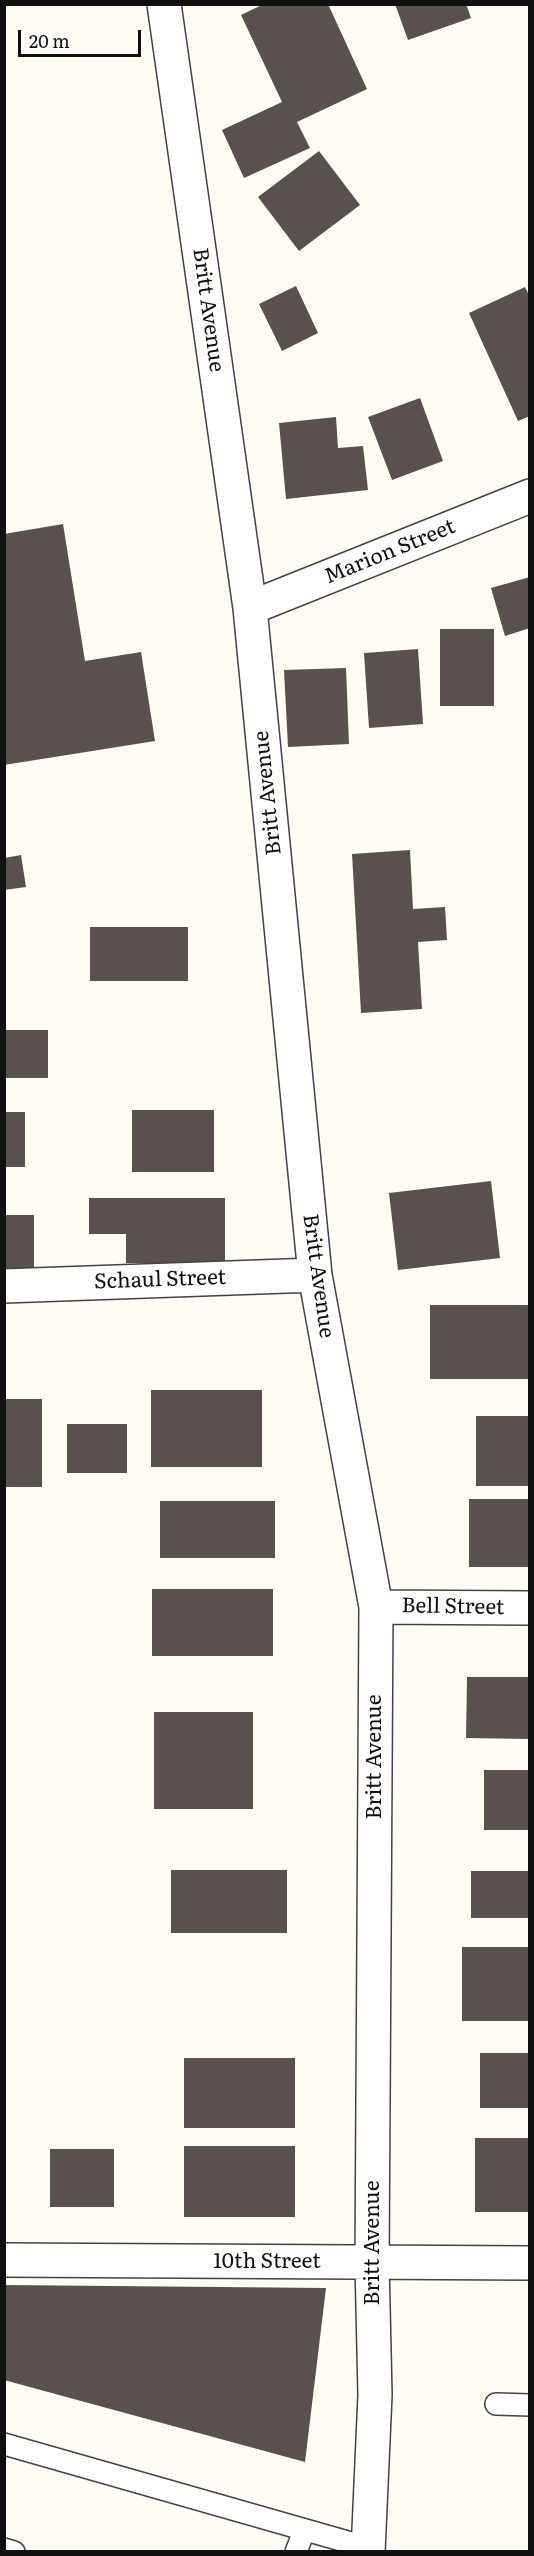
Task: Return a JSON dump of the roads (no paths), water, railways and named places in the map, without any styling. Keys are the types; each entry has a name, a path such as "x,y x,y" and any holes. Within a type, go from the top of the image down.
{"street":[{"name":"Britt Avenue","path":"164,4 250,608 315,1275 376,1607 372,2263 375,2395 368,2550"},
{"name":"Marion Street","path":"250,608 530,496"},
{"name":"Schaul Street","path":"4,1286 315,1275"},
{"name":"Bell Street","path":"376,1607 530,1608"},
{"name":"10th Street","path":"4,2260 530,2263"}],"lane":[{"path":"496,2404 530,2405"},
{"path":"4,2444 368,2550"},
{"path":"296,2552 304,2530"},
{"path":"4,2549 14,2552"}]}
